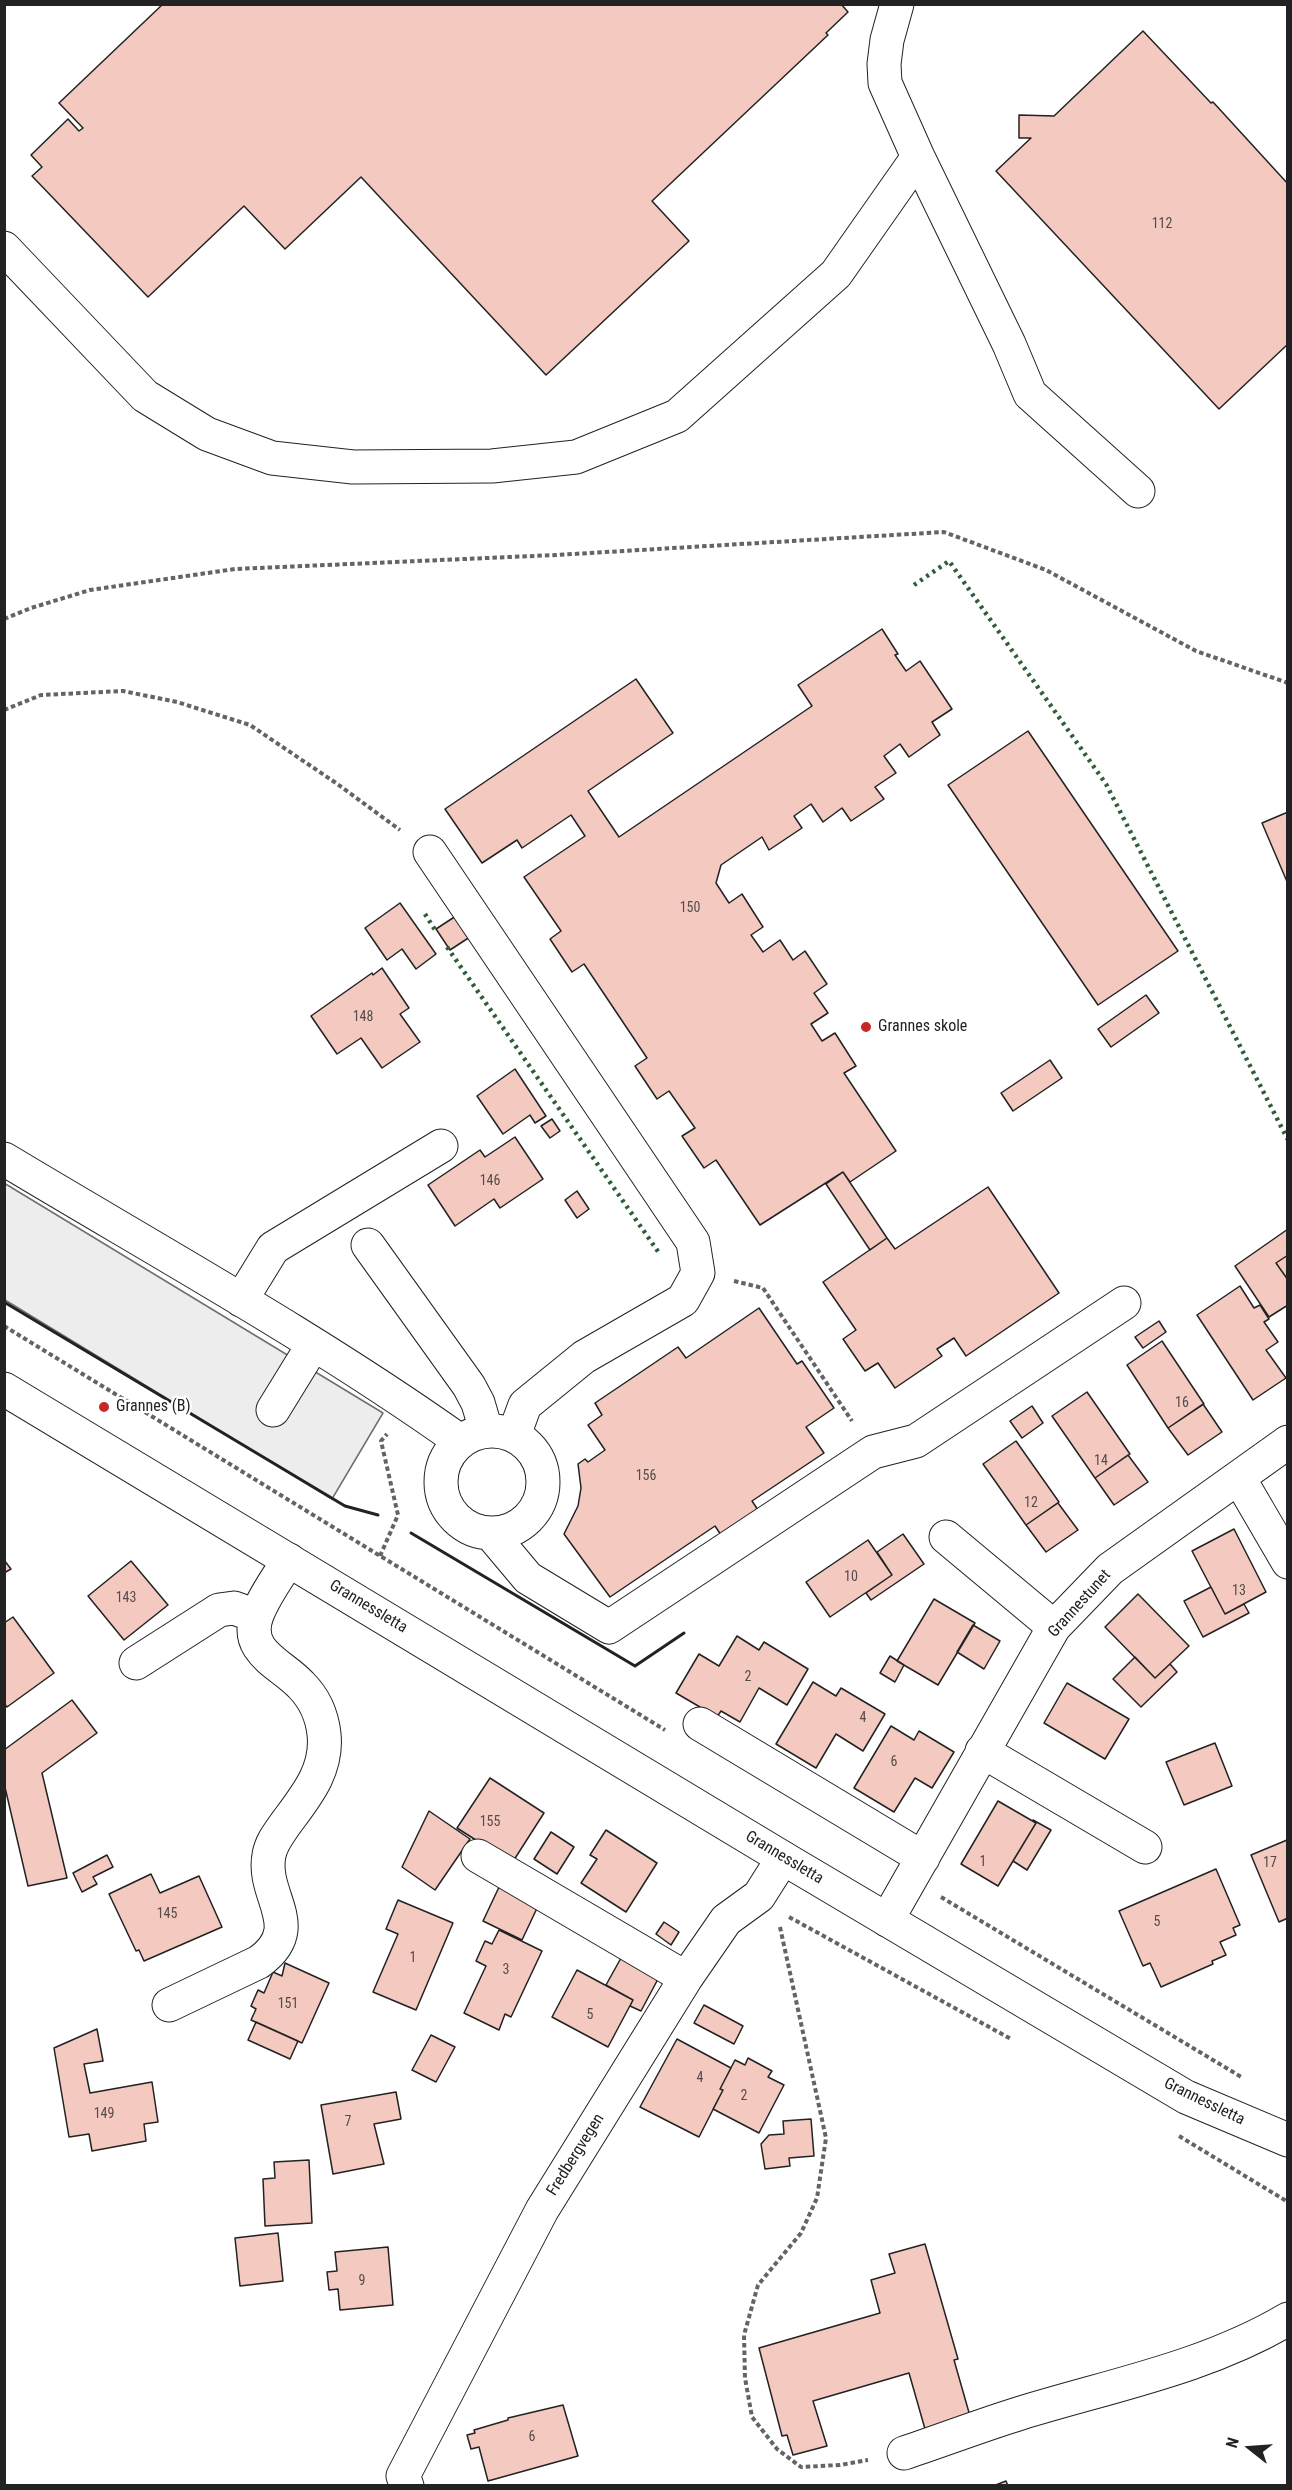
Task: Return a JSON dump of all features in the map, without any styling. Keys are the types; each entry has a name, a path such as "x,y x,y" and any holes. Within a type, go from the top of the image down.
{"street":[{"path":"897,4 887,40 884,64 885,83 918,157 1009,344 1030,394 1138,491"},
{"path":"4,248 146,396 207,434 272,458 307,462 353,467 492,466 576,457 677,416 836,274 918,157"},
{"path":"4,1159 241,1300 408,1404 487,1435 536,1453 544,1480 537,1507 518,1527 490,1534 466,1527 448,1509 440,1485 445,1460 487,1435 584,1357 683,1300 698,1273 693,1242 430,852"},
{"path":"241,1300 273,1248 441,1146"},
{"path":"368,1245 469,1386 478,1403 487,1435"},
{"path":"490,1534 528,1578 609,1627 873,1452 916,1441 1124,1303"},
{"path":"273,1410 313,1345"},
{"name":"Grannessletta","path":"4,1389 783,1858 1186,2097 1287,2140"},
{"name":"Grannestunet","path":"887,1920 1054,1627 1110,1569 1287,1442"},
{"path":"1239,1478 1287,1562"},
{"path":"945,1537 1054,1627"},
{"path":"169,2005 259,1962 271,1954 279,1942 282,1920 269,1876 269,1853 275,1838 315,1783 322,1762 324,1736 317,1707 302,1685 263,1654 255,1633 256,1616 289,1560"},
{"path":"136,1664 219,1610 234,1608 256,1616"},
{"path":"688,1730 917,1868"},
{"path":"982,1751 1145,1847"},
{"path":"478,1856 686,1978"},
{"name":"Fredbergvegen","path":"405,2481 542,2210 686,1978 726,1920 759,1896 783,1858"},
{"path":"904,2453 1020,2413 1173,2370 1223,2352 1263,2334 1287,2319"}],"path":[{"path":"4,619 90,590 235,570 556,555 944,532 1046,570 1196,651 1287,683"},
{"path":"4,710 41,695 123,691 177,702 250,725 336,783 430,852"},
{"path":"698,1273 763,1288 873,1452"},
{"path":"4,1326 380,1556 688,1730"},
{"path":"380,1556 398,1515 381,1441 408,1404"},
{"path":"917,1868 1247,2080"},
{"path":"759,1896 795,1922 1014,2041"},
{"path":"759,1896 780,1928 826,2138 817,2198 801,2233 758,2285 744,2335 745,2378 752,2417 777,2449 801,2467 840,2465 904,2453"},
{"path":"1177,2135 1287,2202"}],"shaded area":[{"path":"4,1183 383,1413 332,1499 5,1300"}],"building":[{"path":"163,4 841,4 848,12 826,33 828,35 652,201 689,241 546,375 361,177 285,249 244,206 148,297 32,176 42,167 31,155 68,119 79,131 83,128 59,103"},
{"path":"1143,31 1211,103 1213,102 1288,184 1288,344 1219,409 996,171 1031,138 1019,138 1019,115 1054,116"},
{"path":"882,629 906,671 920,661 952,709 932,722 940,735 909,757 900,744 884,756 896,773 875,787 884,799 851,821 842,808 823,822 811,804 794,816 802,828 769,850 762,837 721,865 716,883 729,903 742,894 763,927 751,935 763,952 780,940 793,960 805,951 827,984 814,993 828,1013 811,1024 822,1041 835,1033 856,1066 844,1073 896,1151 850,1182 843,1172 760,1225 716,1160 704,1168 682,1136 695,1128 669,1091 657,1099 635,1066 647,1058 584,964 572,972 550,939 561,931 524,877 585,836 571,815 522,848 517,840 482,863 445,809 636,679 673,733 588,791 619,837 812,706 798,685"},
{"path":"1028,731 1178,951 1098,1005 948,785"},
{"path":"1288,812 1288,884 1262,823"},
{"path":"400,903 436,954 416,969 402,949 387,960 365,928"},
{"path":"462,912 476,933 450,950 436,929"},
{"path":"382,968 409,1008 400,1014 420,1042 382,1068 361,1038 337,1054 311,1016"},
{"path":"1146,995 1159,1013 1111,1047 1098,1029"},
{"path":"1050,1060 1062,1078 1013,1111 1001,1093"},
{"path":"515,1069 546,1116 535,1123 530,1115 503,1134 477,1096"},
{"path":"552,1119 560,1131 550,1138 541,1126"},
{"path":"515,1137 543,1179 500,1208 494,1199 455,1226 428,1185 480,1150 485,1157"},
{"path":"843,1172 887,1238 870,1250 826,1184"},
{"path":"988,1187 1059,1293 966,1356 954,1338 937,1349 942,1356 895,1388 878,1363 865,1371 843,1339 856,1330 823,1282 887,1238 895,1249"},
{"path":"577,1191 589,1209 577,1218 565,1200"},
{"path":"1288,1229 1288,1255 1276,1263 1288,1280 1288,1305 1269,1317 1235,1266"},
{"path":"1288,1255 1288,1280 1276,1263"},
{"path":"1240,1286 1254,1308 1260,1305 1269,1319 1264,1322 1278,1342 1266,1350 1286,1378 1253,1400 1197,1315"},
{"path":"759,1308 797,1364 802,1361 834,1408 806,1427 824,1453 752,1501 760,1513 723,1538 715,1526 610,1597 564,1534 578,1506 581,1488 578,1464 585,1459 588,1462 605,1450 588,1425 602,1415 595,1403 678,1347 686,1358"},
{"path":"1159,1321 1166,1332 1143,1348 1135,1337"},
{"path":"1162,1341 1204,1404 1168,1428 1127,1365"},
{"path":"1087,1392 1130,1454 1095,1478 1052,1416"},
{"path":"1203,1404 1222,1432 1188,1455 1168,1428"},
{"path":"1032,1406 1043,1423 1022,1438 1010,1421"},
{"path":"1016,1441 1059,1502 1026,1525 983,1464"},
{"path":"1128,1455 1148,1482 1114,1505 1095,1478"},
{"path":"1058,1503 1078,1530 1046,1552 1026,1525"},
{"path":"1234,1529 1266,1592 1225,1614 1192,1551"},
{"path":"903,1534 924,1564 871,1600 866,1593 892,1575 877,1552"},
{"path":"868,1540 892,1575 830,1617 806,1582"},
{"path":"4,1560 11,1569 4,1573"},
{"path":"131,1561 168,1605 124,1640 88,1596"},
{"path":"1211,1587 1225,1614 1244,1604 1249,1613 1203,1637 1184,1601"},
{"path":"1138,1594 1189,1646 1155,1678 1105,1627"},
{"path":"934,1599 975,1623 938,1685 897,1661"},
{"path":"13,1617 54,1673 7,1707 4,1703 4,1623"},
{"path":"973,1625 1000,1641 984,1669 957,1652"},
{"path":"737,1636 759,1650 764,1642 808,1669 787,1705 759,1688 740,1722 721,1711 717,1717 676,1693 699,1654 719,1666"},
{"path":"890,1656 904,1665 895,1682 880,1673"},
{"path":"1135,1657 1155,1678 1170,1664 1177,1672 1141,1707 1113,1679"},
{"path":"813,1682 836,1696 841,1688 885,1714 863,1751 836,1734 816,1768 776,1744"},
{"path":"1067,1683 1129,1719 1105,1759 1044,1723"},
{"path":"72,1700 97,1733 42,1773 67,1878 28,1886 4,1783 4,1750"},
{"path":"891,1726 914,1740 919,1731 954,1752 932,1788 915,1778 894,1812 854,1788"},
{"path":"1215,1743 1232,1786 1184,1805 1166,1762"},
{"path":"490,1778 544,1813 512,1863 457,1828"},
{"path":"998,1801 1036,1823 998,1886 961,1864"},
{"path":"429,1811 470,1839 435,1890 402,1867"},
{"path":"1033,1820 1051,1830 1027,1870 1013,1861 1036,1823"},
{"path":"606,1830 657,1863 626,1912 581,1883 597,1859 590,1855"},
{"path":"551,1832 574,1847 557,1874 534,1859"},
{"path":"1287,1840 1288,1918 1279,1922 1251,1855"},
{"path":"107,1855 113,1867 93,1877 97,1884 82,1892 73,1873"},
{"path":"1216,1869 1240,1925 1233,1928 1236,1935 1220,1942 1226,1955 1212,1961 1213,1964 1161,1987 1150,1963 1143,1966 1119,1911"},
{"path":"151,1874 160,1893 199,1876 222,1927 144,1961 139,1950 136,1951 109,1894"},
{"path":"500,1885 539,1904 522,1940 483,1921"},
{"path":"398,1900 453,1923 416,2010 373,1992 398,1934 386,1929"},
{"path":"664,1922 679,1932 671,1945 656,1934"},
{"path":"499,1930 542,1951 511,2017 505,2014 499,2030 464,2013 486,1966 476,1961 485,1941 492,1944"},
{"path":"621,1958 658,1979 641,2011 630,2006 633,2000 606,1985"},
{"path":"285,1963 329,1983 302,2043 251,2020 256,2009 251,2006 258,1990 264,1993 273,1972 282,1976"},
{"path":"577,1970 633,2000 608,2047 552,2017"},
{"path":"704,2005 743,2026 734,2044 694,2023"},
{"path":"256,2022 298,2041 290,2059 248,2040"},
{"path":"97,2029 103,2061 84,2064 90,2093 152,2082 158,2122 144,2124 146,2141 92,2151 89,2134 69,2137 54,2048"},
{"path":"431,2035 455,2047 436,2082 412,2070"},
{"path":"677,2039 731,2068 720,2089 723,2090 699,2137 640,2107"},
{"path":"748,2058 772,2071 768,2077 784,2085 759,2133 713,2109 723,2090 720,2089 735,2060 745,2065"},
{"path":"396,2092 401,2119 374,2124 384,2164 333,2174 321,2105"},
{"path":"811,2119 814,2156 789,2158 790,2166 765,2169 761,2144 769,2135 784,2134 783,2121"},
{"path":"309,2160 312,2223 265,2226 263,2179 275,2178 274,2162"},
{"path":"278,2233 283,2281 240,2286 235,2238"},
{"path":"925,2244 958,2359 954,2360 970,2416 925,2429 909,2373 813,2401 827,2446 793,2455 787,2435 782,2436 759,2348 880,2313 871,2280 895,2273 889,2254"},
{"path":"388,2247 393,2305 340,2310 338,2289 329,2290 327,2272 337,2271 335,2252"},
{"path":"563,2405 578,2456 488,2481 479,2447 471,2449 467,2435 475,2433 474,2430 508,2420 508,2418"},
{"path":"1006,2481 1008,2486 993,2486"}],"hedge":[{"path":"914,585 949,561 1106,784 1288,1140"},
{"path":"425,914 437,933"},
{"path":"447,947 659,1253"}],"wall":[{"path":"4,1302 345,1506 378,1515"},
{"path":"411,1533 635,1666 684,1633"}],"place":[{"name":"Grannes skole","path":"866,1027"},
{"name":"Grannes (B)","path":"104,1407"}]}
